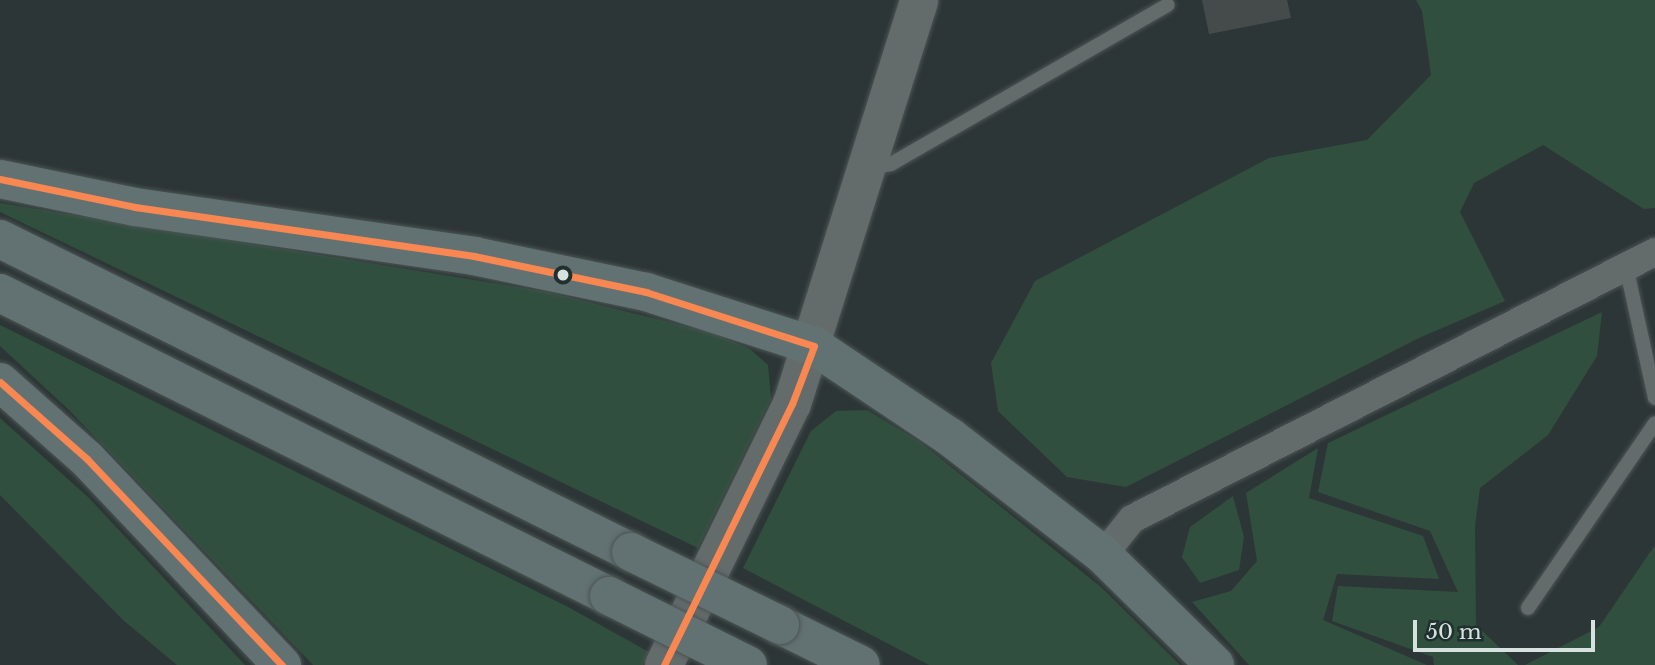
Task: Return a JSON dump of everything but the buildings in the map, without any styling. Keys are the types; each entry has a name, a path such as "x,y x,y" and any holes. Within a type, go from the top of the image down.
{"highway":[{"path":"0,179 135,207 487,259 646,292 814,346 950,437 1103,555 1215,665"},
{"path":"0,239 861,665"},
{"path":"0,293 748,665"},
{"path":"0,382 87,459 282,665"}],"street":[{"path":"664,665 792,404 814,346 919,0"},
{"path":"1103,555 1132,519 1655,252"}],"lane":[{"path":"867,168 891,164 1167,5"},
{"path":"1626,266 1655,398"},
{"path":"1528,608 1655,423"}],"green space":[{"path":"1416,0 1655,0 1655,208 1644,209 1543,145 1474,183 1460,212 1505,301 1419,338 1126,487 1067,477 998,411 991,363 1035,281 1269,158 1367,140 1431,75 1422,11"},
{"path":"0,203 548,292 713,333 750,349 768,365 771,399 698,548 0,212"},
{"path":"1602,312 1597,356 1548,435 1480,488 1475,526 1476,625 1518,665 1434,665 1433,657 1332,621 1338,586 1458,592 1430,531 1318,492 1328,443"},
{"path":"0,325 568,607 649,652 643,665 313,665 70,411 0,346"},
{"path":"867,410 920,442 1101,587 1180,665 929,665 743,568 811,431 836,411"},
{"path":"0,418 89,498 245,665 177,665 123,620 0,495"},
{"path":"1318,448 1309,498 1423,536 1439,579 1337,574 1323,620 1427,665 1249,665 1192,602 1231,591 1257,561 1246,493"},
{"path":"1233,496 1244,537 1239,570 1200,583 1182,557 1190,527"},
{"path":"1655,545 1655,665 1525,665 1599,627"}],"transit line":[{"path":"0,179 135,207 474,256 646,292 814,346"},
{"path":"664,665 792,404 814,346"},
{"path":"0,382 87,459 282,665"}]}
